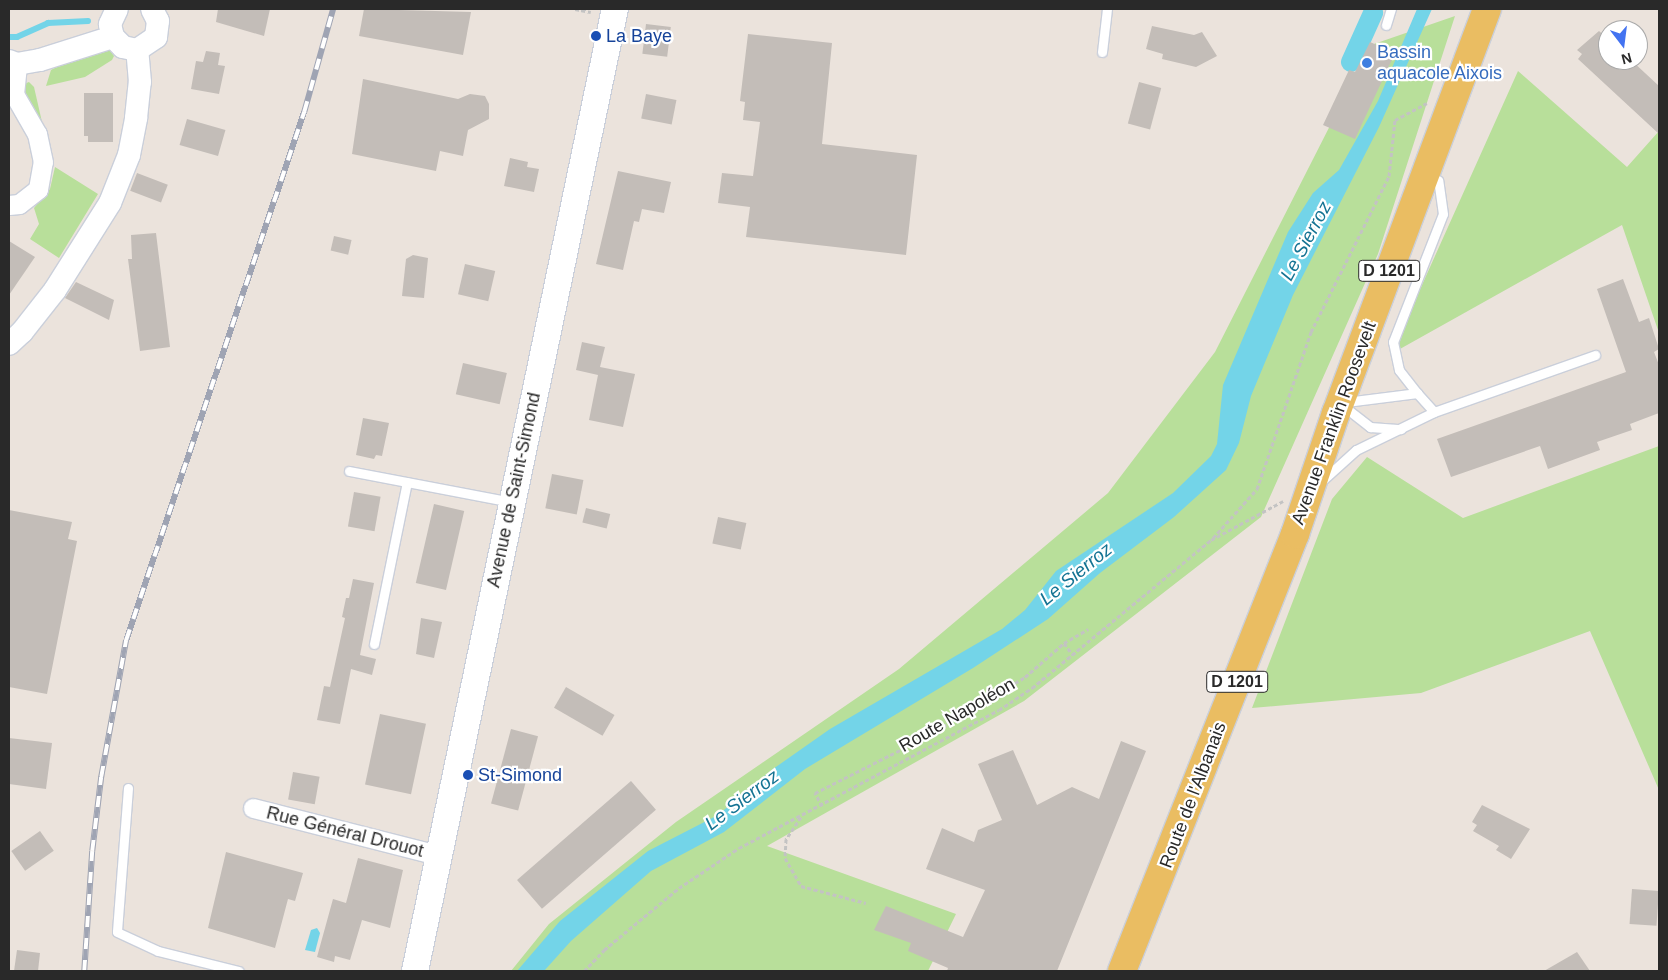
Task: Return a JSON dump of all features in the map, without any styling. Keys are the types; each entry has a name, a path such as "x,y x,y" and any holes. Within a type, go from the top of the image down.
{"main road":[{"name":"Avenue de Saint-Simond","path":"415,971 615,9"},
{"name":"Avenue Franklin Roosevelt","path":"1295,534 1324,479 1487,9"},
{"name":"Avenue Franklin Roosevelt","path":"1295,534 1350,405 1438,180 1502,9"},
{"name":"Route de l'Albanais","path":"1122,971 1180,830 1295,534"}],"street":[{"path":"9,205 19,204 38,189 43,162 37,134 14,94 13,63 40,60 114,21 123,47 137,50 151,43 155,19 172,9"},
{"path":"9,344 55,290 110,203 129,154 136,118 140,82 137,50"},
{"name":"Rue Général Drouot","path":"254,808 438,856"}],"lane":[{"path":"1102,52 1107,9"},
{"path":"1386,25 1391,9"},
{"path":"1434,412 1399,370 1393,342 1443,214 1438,180"},
{"path":"1324,479 1356,450 1404,429 1434,412 1595,355"},
{"path":"1350,405 1418,393"},
{"path":"1350,405 1370,427 1404,429"},
{"path":"350,471 512,502"},
{"path":"374,644 407,482"},
{"path":"128,788 117,932 158,951 239,971"}],"path":[{"path":"1211,540 1257,489 1311,332 1389,176 1395,120 1421,108 1433,98"},
{"name":"Route Napoléon","path":"866,903 801,886 785,858 786,838 802,816 1000,710 1072,654 1211,540 1281,502"},
{"path":"822,806 815,793 926,737 1025,677 1064,643 1088,628"},
{"path":"1064,643 1072,654"},
{"path":"584,971 604,950 678,888 739,848 802,816"}],"green space":[{"path":"1455,16 1378,254 1261,517 1024,701 767,846 956,914 928,971 511,971 549,924 676,822 899,669 1108,493 1215,352 1371,45"},
{"path":"109,49 114,56 112,60 85,77 46,86 51,70 70,60"},
{"path":"1518,71 1627,167 1659,131 1659,333 1622,225 1391,354"},
{"path":"29,82 34,87 42,122 23,95 24,84"},
{"path":"55,167 98,194 59,258 30,239 39,224 34,208 50,189"},
{"path":"1659,446 1659,790 1590,631 1421,693 1252,708 1332,499 1367,457 1463,518"}],"water":[{"name":"Le Sierroz","path":"1417,9 1432,9 1379,127 1293,295 1251,396 1239,443 1226,470 1174,517 1100,573 1048,619 973,668 805,769 724,832 651,871 571,941 544,971 517,971 560,921 648,851 718,815 773,769 830,729 1002,629 1025,610 1056,571 1173,493 1211,456 1217,444 1223,385 1288,232 1313,193 1339,170 1378,101"},
{"path":"317,928 320,933 315,952 305,950 311,930"}],"building":[{"path":"218,9 270,9 264,36 216,22"},
{"path":"364,9 471,12 463,55 359,36"},
{"path":"646,24 671,27 667,57 642,54"},
{"path":"1152,26 1194,35 1202,32 1217,56 1196,67 1162,59 1163,54 1146,49"},
{"path":"1598,32 1598,70 1642,70 1659,86 1659,134 1578,59 1582,54 1577,50"},
{"path":"748,34 832,43 822,144 917,155 906,255 746,237 750,207 718,203 722,173 753,176 760,122 743,120 745,102 740,101"},
{"path":"1370,42 1395,53 1355,139 1323,125 1349,70 1355,72"},
{"path":"206,51 220,53 218,65 225,66 219,94 191,89 196,61 203,62"},
{"path":"363,79 458,99 470,94 485,96 489,104 489,119 468,130 463,156 440,151 436,171 352,154"},
{"path":"1139,82 1161,88 1150,129 1128,124"},
{"path":"84,93 113,93 113,142 88,142 88,136 84,136"},
{"path":"646,94 676,100 672,124 641,119"},
{"path":"187,119 225,130 218,156 180,145"},
{"path":"510,158 528,162 527,167 539,169 534,192 504,186"},
{"path":"618,171 671,182 664,213 642,209 639,222 634,221 623,270 596,264"},
{"path":"137,173 168,185 161,203 130,191"},
{"path":"156,233 170,347 140,351 128,259 132,259 131,235"},
{"path":"334,236 352,240 348,255 331,251"},
{"path":"9,241 35,257 9,295"},
{"path":"413,255 428,258 424,298 402,296 406,259"},
{"path":"465,264 495,271 488,301 458,294"},
{"path":"1623,279 1639,322 1649,318 1659,349 1654,352 1659,365 1659,413 1630,424 1632,430 1597,442 1600,450 1548,469 1540,446 1451,477 1437,439 1626,372 1597,289"},
{"path":"76,282 114,300 109,320 65,298"},
{"path":"582,342 605,347 600,367 635,374 623,427 589,420 598,375 576,370"},
{"path":"463,363 507,373 500,404 456,394"},
{"path":"363,418 389,423 382,456 376,455 374,459 356,455"},
{"path":"552,474 583,480 577,514 545,508"},
{"path":"354,492 381,497 375,531 348,526"},
{"path":"434,504 464,511 446,590 416,583"},
{"path":"586,508 610,514 607,529 582,523"},
{"path":"9,510 72,522 68,539 77,541 47,694 9,687"},
{"path":"718,517 746,523 741,549 712,543"},
{"path":"353,579 374,583 360,655 376,659 372,675 351,669 340,724 317,720 324,686 330,687 345,618 342,617 346,598 349,598"},
{"path":"421,618 442,622 434,658 416,654"},
{"path":"566,687 614,715 602,736 554,708"},
{"path":"380,714 426,724 411,794 365,784"},
{"path":"511,729 538,736 518,811 491,803"},
{"path":"9,738 52,743 46,789 9,784"},
{"path":"1121,741 1146,751 1057,971 947,971 948,968 908,951 911,943 874,930 886,906 963,937 985,890 926,869 942,828 974,842 978,830 1002,820 978,764 1013,750 1037,805 1072,787 1099,799"},
{"path":"293,772 320,777 315,804 288,800"},
{"path":"631,781 656,810 542,909 517,880"},
{"path":"1482,805 1530,829 1511,859 1496,850 1499,846 1473,831 1477,825 1472,822"},
{"path":"40,831 54,851 25,871 11,851"},
{"path":"226,852 303,873 295,901 288,899 275,948 208,928"},
{"path":"358,858 403,870 390,928 362,920 350,960 335,956 334,962 317,957 333,899 346,903"},
{"path":"1632,889 1659,891 1656,926 1630,924"},
{"path":"17,950 40,953 38,971 14,971"},
{"path":"1577,952 1590,971 1544,971"}],"waterway":[{"path":"1351,62 1373,13"},
{"path":"9,37 17,37 48,23 88,21"}],"railway":[{"path":"84,971 92,851 101,777 126,640 304,112 333,9"}],"place":[{"name":"La Baye","path":"596,36"},
{"name":"Bassin aquacole Aixois","path":"1367,63"},
{"name":"St-Simond","path":"468,775"}]}
